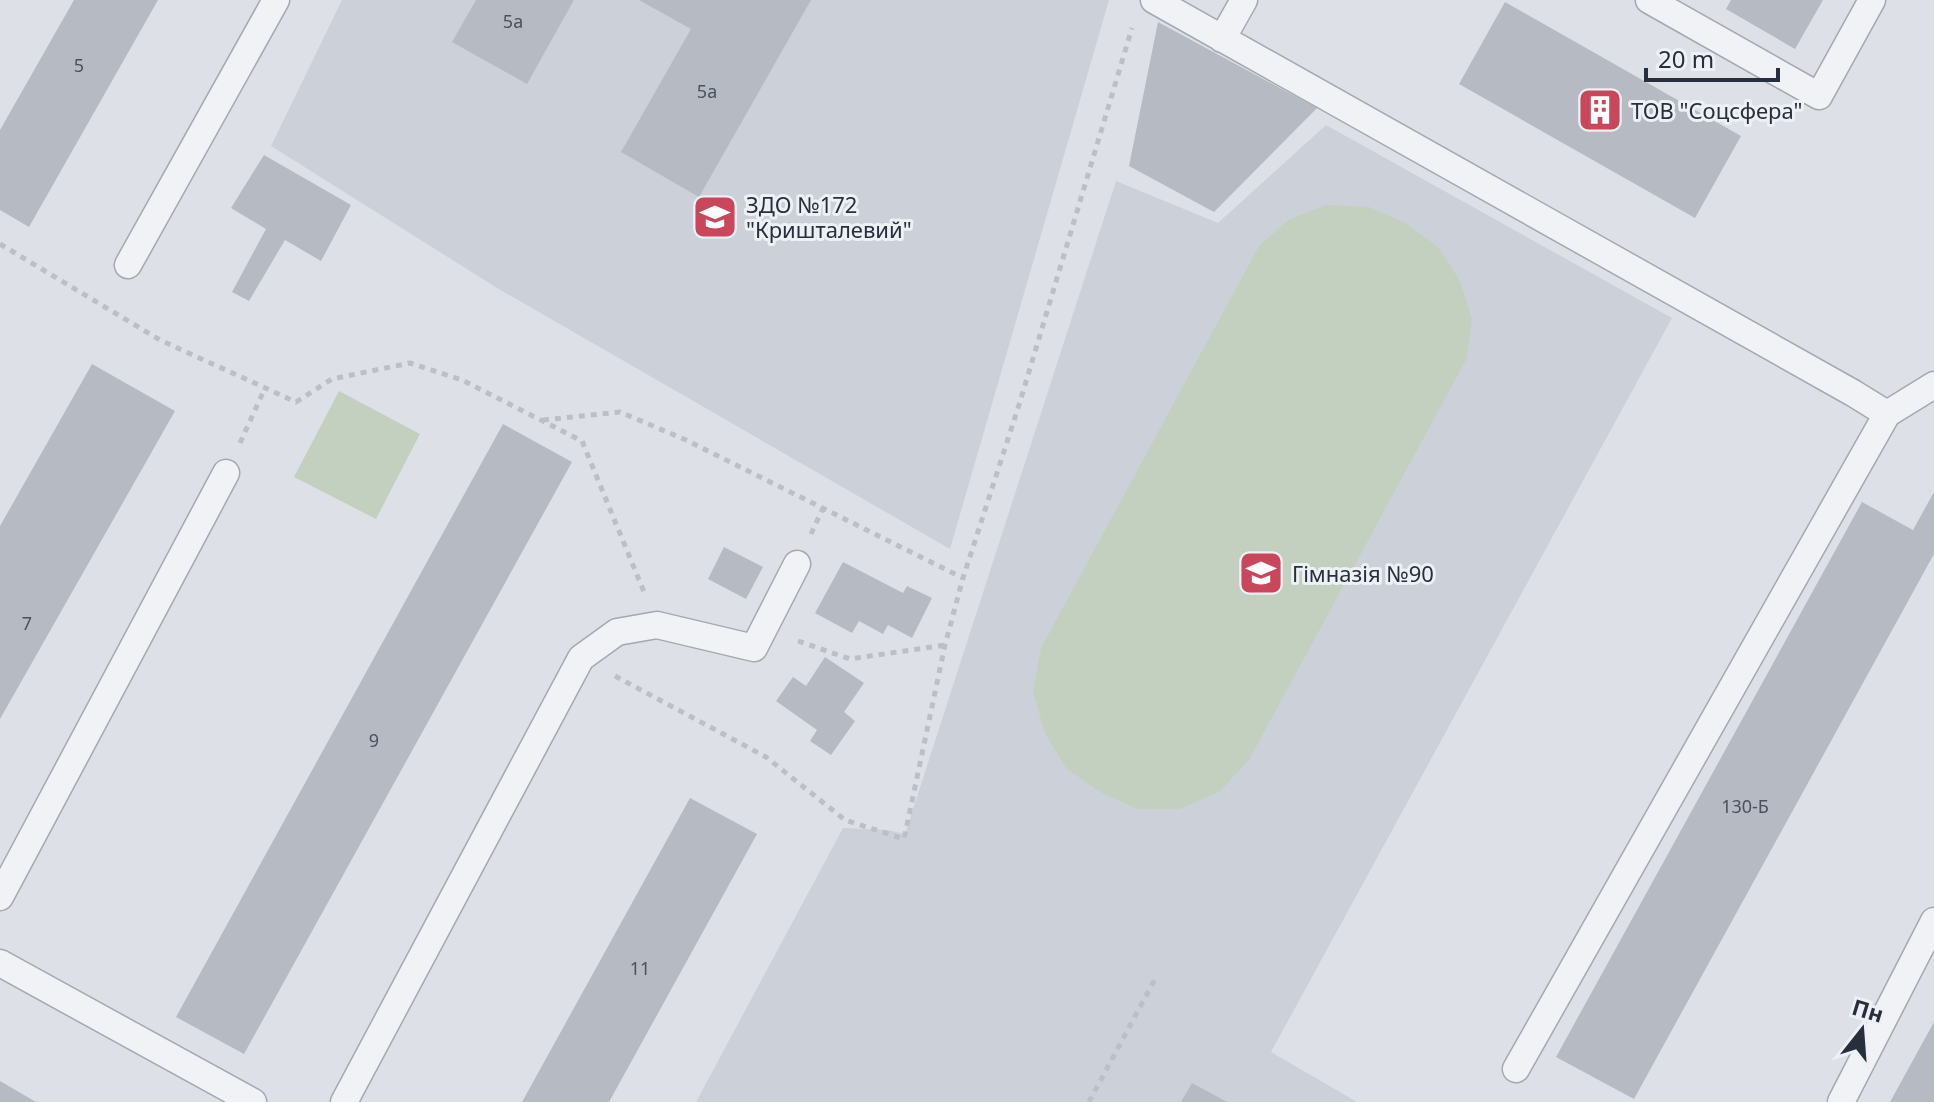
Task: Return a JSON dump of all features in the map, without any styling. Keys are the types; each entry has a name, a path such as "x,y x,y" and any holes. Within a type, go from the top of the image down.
{"lane":[{"path":"128,265 276,0"},
{"path":"1222,39 1244,0"},
{"path":"1649,0 1689,10 1819,96 1872,0"},
{"path":"1145,8 1222,39 1887,414"},
{"path":"1516,1069 1887,414 1934,385"},
{"path":"0,897 226,473"},
{"path":"344,1102 581,658 617,632 657,625 754,648 797,564"},
{"path":"1841,1102 1934,921"},
{"path":"0,963 253,1102"}],"path":[{"path":"581,658 766,757 845,820 904,839 945,645 963,578 1145,8"},
{"path":"0,244 160,340 296,402 332,379 410,363 462,380 582,441 657,625"},
{"path":"226,473 265,388"},
{"path":"541,420 620,412 686,440 963,578"},
{"path":"754,648 772,632 850,659 945,645"},
{"path":"1089,1102 1155,979"}],"shaded area":[{"name":"ЗДО №172 \"Кришталевий\"","path":"342,0 1109,0 950,549 497,288 271,146"},
{"name":"Гімназія №90","path":"1326,125 1672,318 1271,1052 1357,1102 696,1102 843,828 905,834 1116,181 1218,223"}],"green space":[{"path":"1326,205 1369,207 1407,224 1439,248 1460,281 1472,319 1467,358 1249,760 1219,792 1180,809 1137,809 1100,792 1066,768 1045,733 1033,692 1041,648 1259,246 1288,220"},
{"path":"339,391 420,434 376,519 294,477"}],"building":[{"path":"74,0 158,0 29,227 0,210 0,130"},
{"path":"476,0 574,0 527,84 452,42"},
{"name":"ЗДО №172 \"Кришталевий\"","path":"639,0 811,0 699,197 621,152 691,29"},
{"path":"1731,0 1823,0 1795,49 1726,9"},
{"name":"ТОВ \"Соцсфера\"","path":"1505,2 1741,136 1695,218 1459,84"},
{"path":"1158,22 1317,108 1214,212 1129,166"},
{"path":"264,155 351,205 321,261 285,240 249,301 232,292 266,229 231,208"},
{"path":"92,364 175,411 0,719 0,526"},
{"path":"503,424 572,462 244,1054 176,1017"},
{"path":"1934,492 1934,554 1634,1099 1556,1057 1862,502 1913,530"},
{"path":"724,547 763,567 746,599 708,579"},
{"path":"843,562 903,593 907,586 932,598 912,638 888,625 883,634 859,621 852,633 815,613"},
{"path":"825,657 864,683 844,712 855,721 831,755 810,741 817,730 776,701 793,677 806,686"},
{"path":"690,798 757,834 609,1102 522,1102"},
{"path":"1934,1022 1934,1102 1890,1102"},
{"path":"0,1081 36,1102 0,1102"},
{"path":"1192,1083 1227,1102 1181,1102"}],"place":[{"name":"ТОВ \"Соцсфера\"","path":"1600,110"},
{"name":"ЗДО №172 \"Кришталевий\"","path":"715,217"},
{"name":"Гімназія №90","path":"1261,573"}]}
